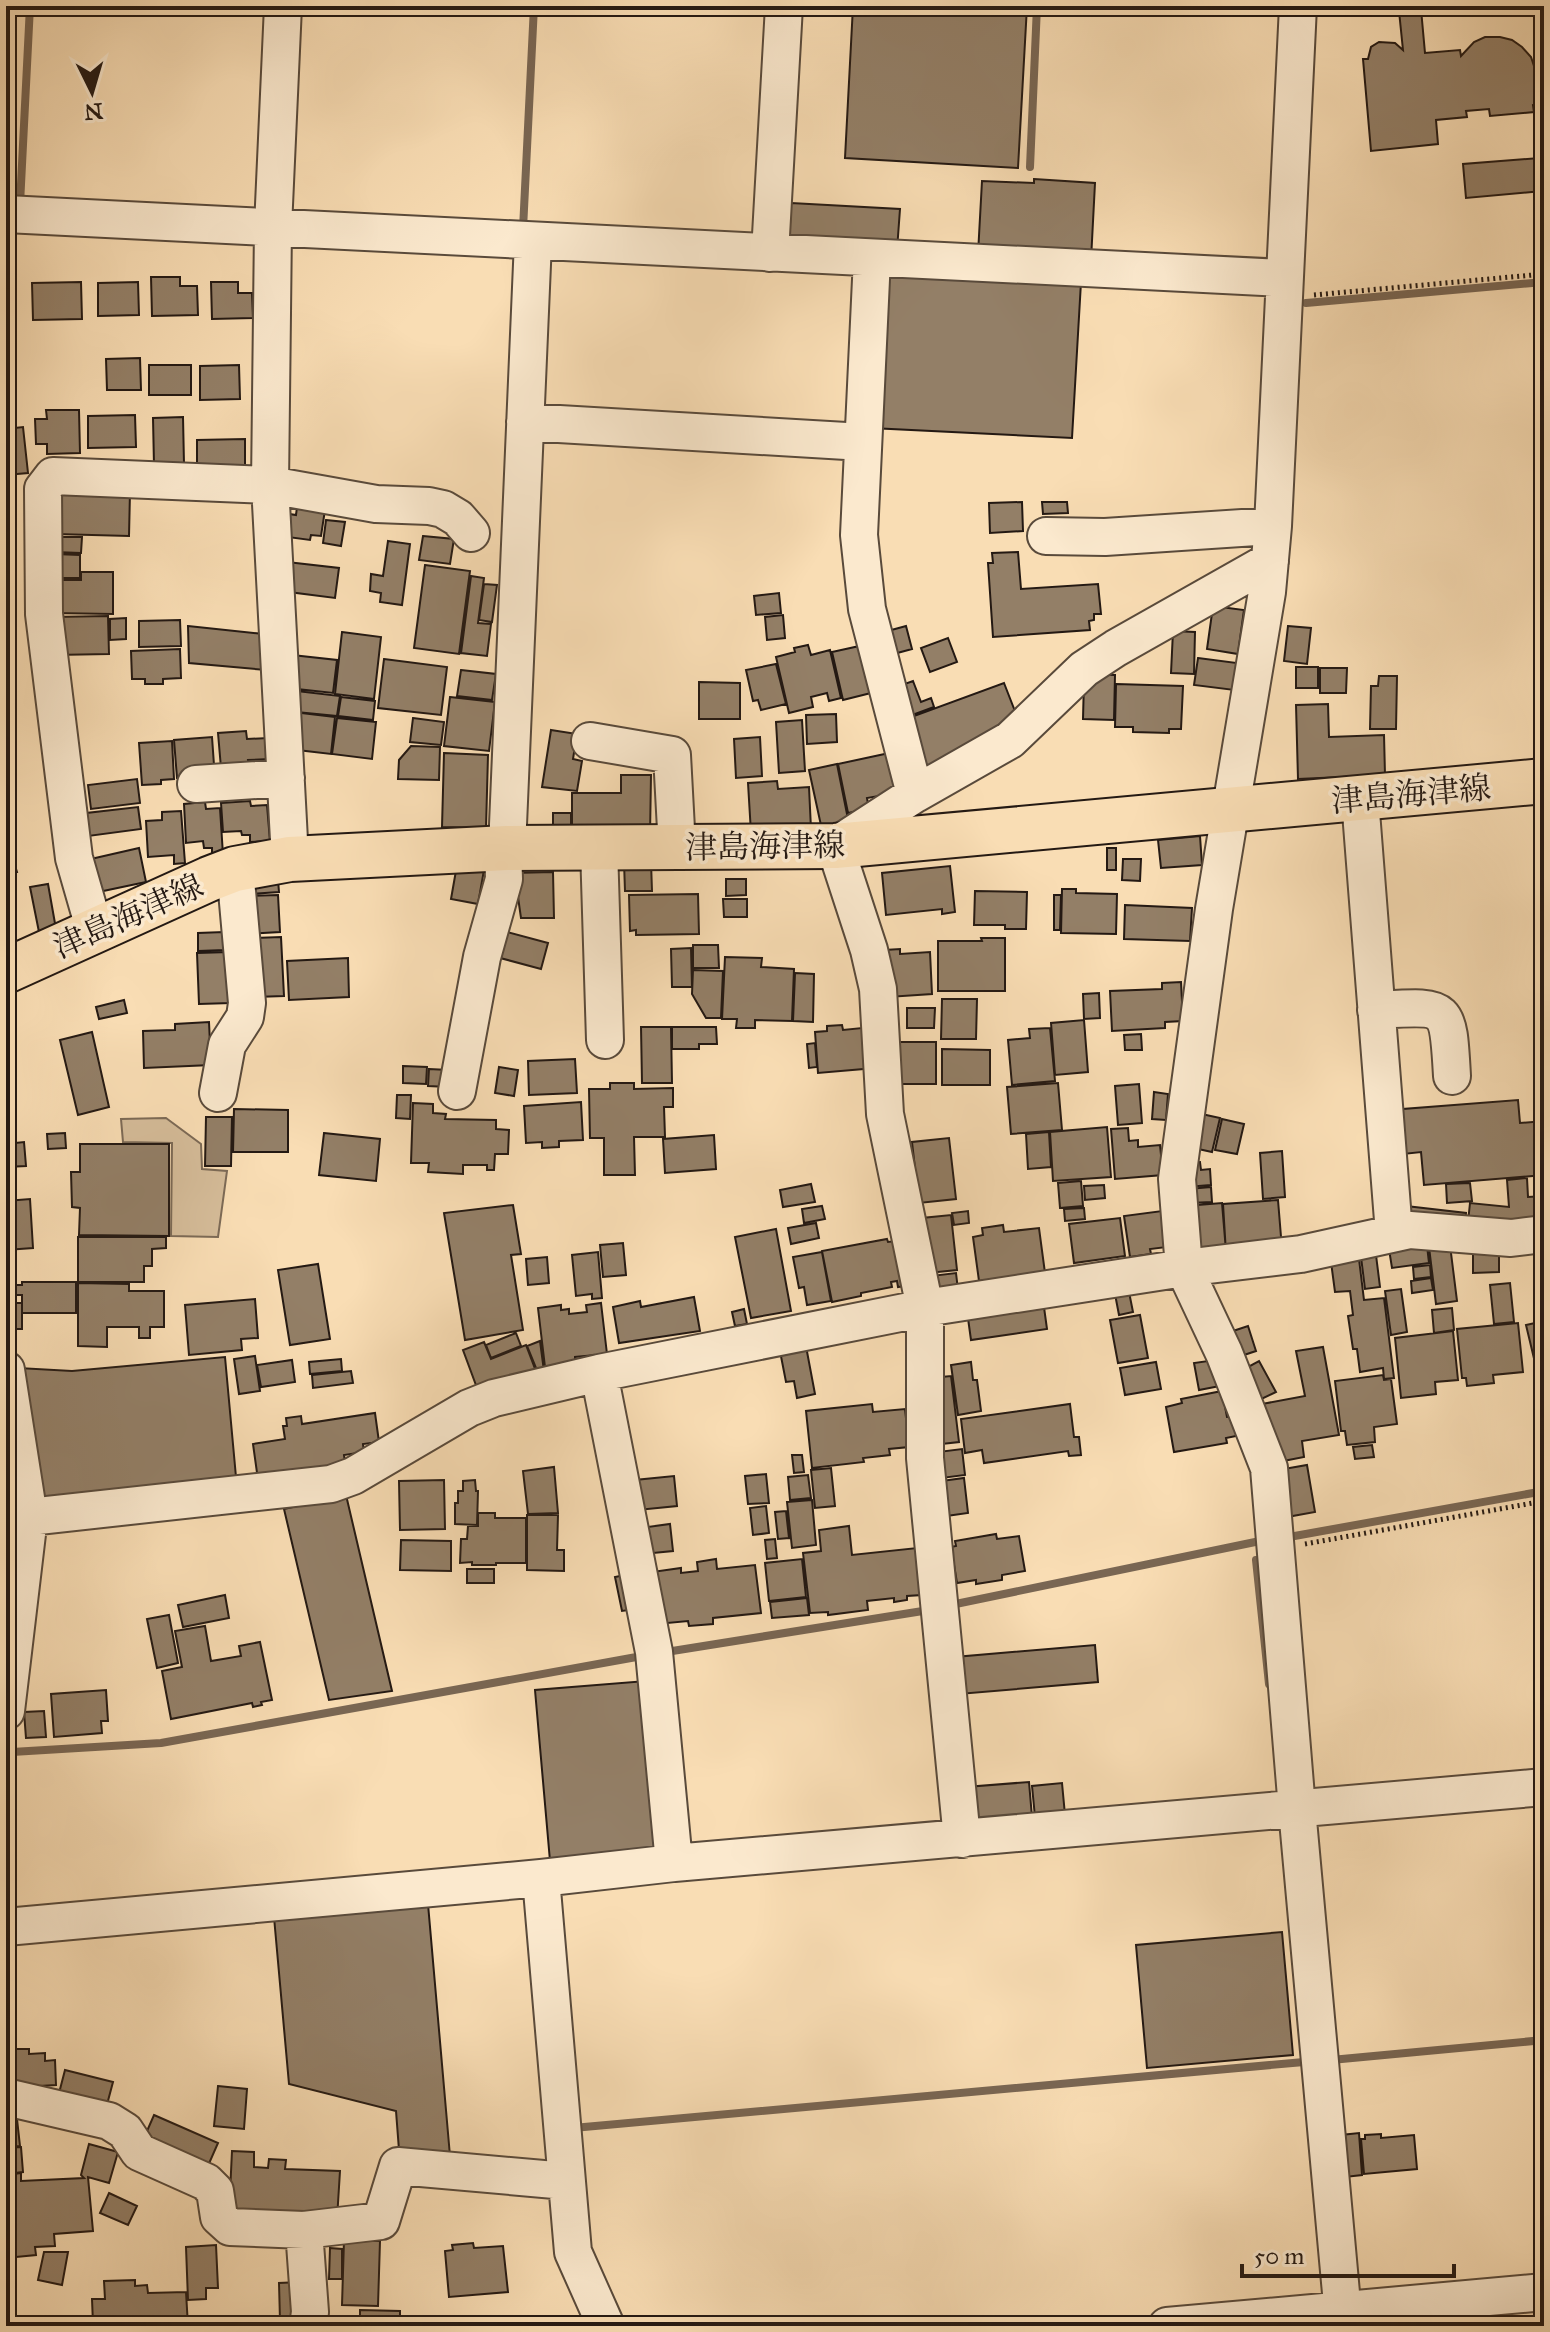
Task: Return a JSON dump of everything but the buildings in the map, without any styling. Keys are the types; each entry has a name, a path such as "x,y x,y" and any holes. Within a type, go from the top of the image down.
{"main road":[{"name":"津島海津線","path":"6,971 235,869 290,859 505,848 835,846 1544,781"}],"street":[{"path":"283,6 273,227 270,485 290,859"},
{"path":"770,253 784,6"},
{"path":"1298,6 1273,526 1267,592 1229,810 1177,1179 1184,1268 1224,1353 1269,1468 1343,2318"},
{"path":"6,214 872,258 1284,288"},
{"path":"457,1091 482,957 504,879 533,241"},
{"path":"872,258 859,535 867,609 922,790 951,835"},
{"path":"525,422 863,442"},
{"path":"95,931 74,858 46,630 43,489 53,476 270,485 376,504 429,506 443,509 458,518 471,533"},
{"path":"1046,536 1105,537 1273,526"},
{"path":"962,1839 925,1458 925,1308 885,1114 878,989 869,950 835,846 922,790 1010,740 1084,669 1116,648 1270,561"},
{"path":"590,741 672,755 677,848"},
{"path":"196,784 286,778"},
{"path":"1360,799 1394,1233"},
{"path":"599,848 605,1040"},
{"path":"218,1093 227,1045 245,1017 247,1003 235,869"},
{"path":"1376,1010 1426,1007 1440,1013 1449,1027 1452,1076"},
{"path":"29,1517 331,1484 353,1476 469,1408 494,1398 599,1373 925,1308 1184,1268 1301,1254 1410,1230 1511,1238 1544,1234"},
{"path":"6,1370 29,1517 6,1711"},
{"path":"599,1373 654,1652 674,1863"},
{"path":"6,1927 674,1863 1544,1787"},
{"path":"541,1878 573,2252 606,2326"},
{"path":"6,2097 109,2121 125,2131 139,2152 206,2182 215,2191 219,2217 230,2227 304,2230 381,2221 398,2166 566,2181"},
{"path":"304,2230 310,2312 308,2326"},
{"path":"1167,2326 1343,2318 1544,2292"}],"path":[{"path":"1284,288 1544,274"},
{"path":"1276,1549 1544,1501"}],"shaded area":[{"path":"166,1118 201,1144 202,1169 227,1171 218,1237 171,1236 172,1143 123,1142 121,1119"}],"waterway":[{"path":"20,204 30,6"},
{"path":"523,229 534,6"},
{"path":"1030,167 1037,6"},
{"path":"1306,303 1544,282"},
{"path":"1289,1537 1544,1491"},
{"path":"946,1606 1260,1541"},
{"path":"1256,1560 1269,1684"},
{"path":"666,1652 929,1610"},
{"path":"12,1752 161,1743 642,1656"},
{"path":"1331,2060 1544,2040"},
{"path":"573,2128 1304,2062"}]}
